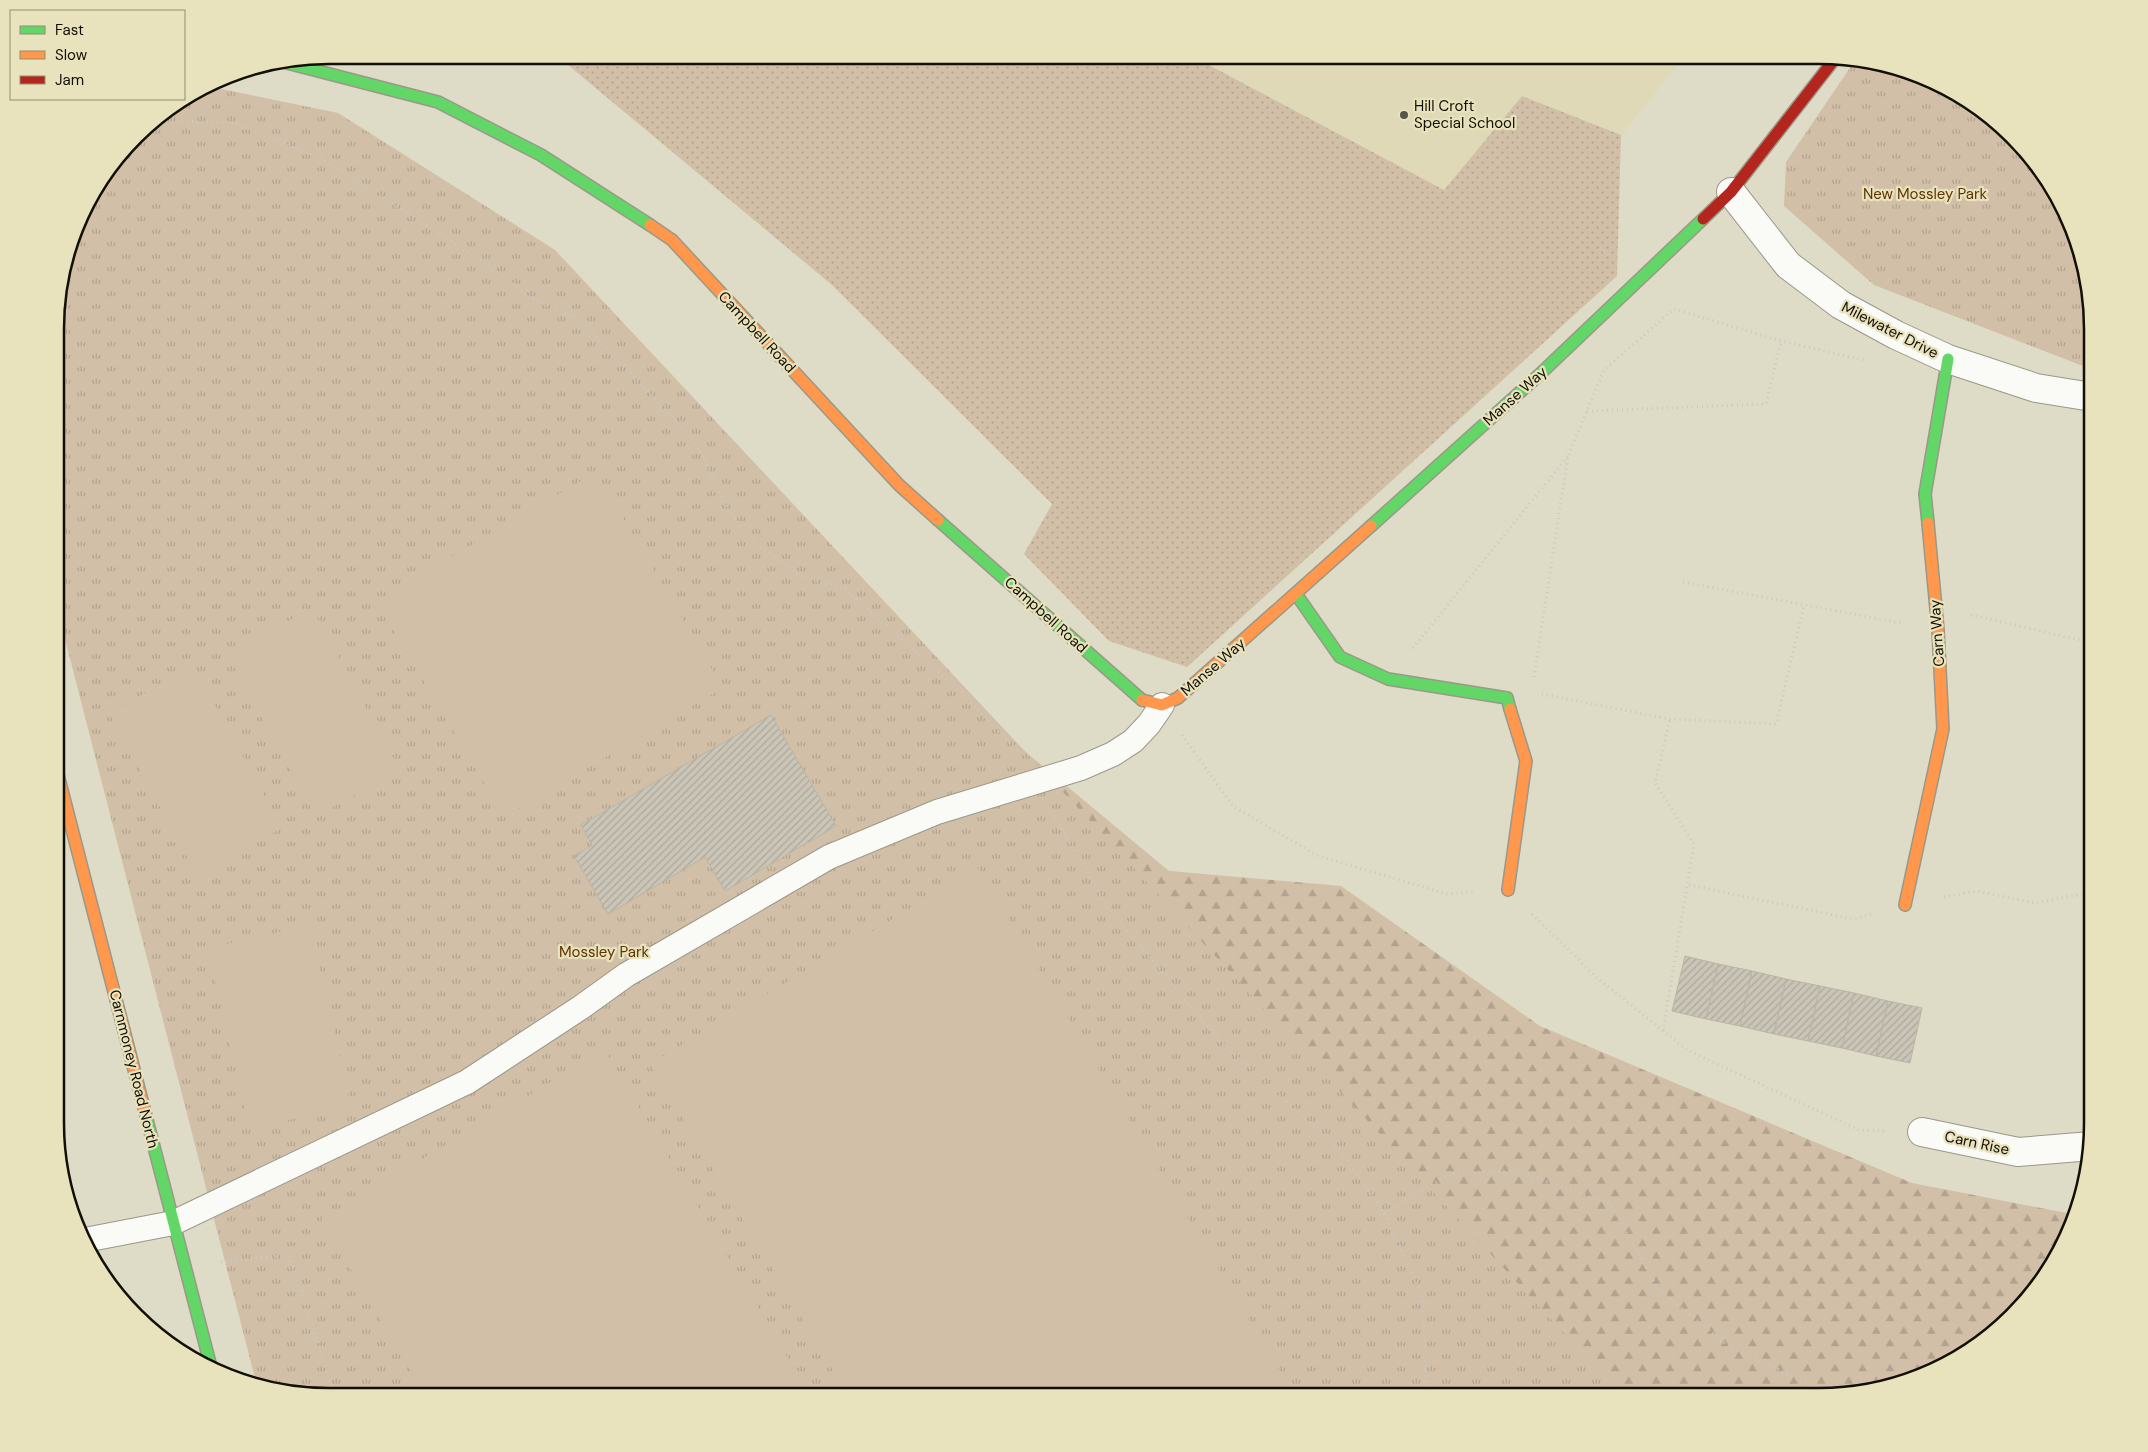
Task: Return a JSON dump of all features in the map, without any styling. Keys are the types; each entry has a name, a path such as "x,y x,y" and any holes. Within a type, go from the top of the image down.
{"street":[{"name":"Manse Way","path":"1162,706 1178,698 1539,375 1731,192 1831,64"},
{"name":"Campbell Road","path":"297,66 438,102 541,155 672,240 899,485 1142,700 1162,706"},
{"name":"Milewater Drive","path":"1731,192 1788,265 1840,305 1896,335 1948,359 2036,388 2084,396"},
{"name":"Carn Way","path":"1905,905 1943,729 1938,630 1925,494 1948,359"},
{"path":"1296,594 1340,657 1388,679 1507,698 1526,761 1508,890"},
{"name":"Carnmoney Road North","path":"64,798 209,1360"},
{"name":"Carn Rise","path":"1922,1132 2018,1152 2083,1147"}],"lane":[{"path":"90,1239 173,1223 467,1082 580,1008 626,975 829,857 937,812 1082,768 1113,754 1133,740 1149,724 1162,706"}],"path":[{"path":"164,120 234,123 322,159 503,276 528,296 580,320 669,414 701,452 727,508 754,543 800,575 845,589 961,692 1019,752 1108,908 1220,1041 1340,1149 1384,1213 1422,1294 1427,1388"},
{"path":"1532,692 1568,456 1604,370 1674,310 1781,342 1868,361"},
{"path":"1587,411 1766,404 1781,342"},
{"path":"1388,679 1568,456"},
{"path":"1683,582 1938,630"},
{"path":"1507,698 1532,692 1670,719 1776,724 1804,605"},
{"path":"1936,606 2084,641"},
{"path":"1162,706 1233,806 1318,856 1447,894 1508,890 1596,977 1687,1050 1859,1130 1922,1132"},
{"path":"1663,1031 1694,844 1655,783 1670,719"},
{"path":"1384,1213 1451,1174 1513,1170 1610,1204 1659,1290 1730,1347 1818,1388"},
{"path":"185,1265 289,1255 332,1388"}],"shaded area":[{"name":"Hill Croft Special School","path":"1207,64 1679,64 1621,135 1522,96 1444,190"}],"green space":[{"path":"567,64 1207,64 1444,190 1522,96 1621,135 1617,276 1187,667 1109,641 1024,554 1052,504 832,285"},
{"name":"New Mossley Park","path":"1851,66 1888,73 1921,84 1967,108 1994,129 2019,154 2040,181 2057,211 2075,260 2082,294 2084,311 2084,366 1874,285 1784,206 1786,162"},
{"name":"Mossley Park","path":"217,88 338,113 555,250 1093,824 1615,1388 311,1388 255,1377 64,635 64,311 73,260 91,211 118,167 141,141 167,118 196,99"},
{"path":"596,472 723,688 504,817 376,601"},
{"path":"312,608 400,770 316,816 227,654"},
{"path":"194,666 282,828 197,875 109,713"},
{"path":"1022,749 1169,871 1341,886 1540,1026 1912,1183 2068,1213 2057,1241 2040,1271 2019,1298 1994,1323 1967,1344 1937,1361 1888,1379 1837,1388 1473,1388"},
{"path":"978,868 1290,1388 844,1388 650,1064"},
{"path":"310,925 351,1106 249,1129 208,948"},
{"path":"605,1050 806,1388 421,1388 321,1219"}],"building":[{"path":"771,715 836,826 725,891 705,857 608,914 574,856 592,845 581,825"},
{"path":"1685,956 1718,964 1706,1019 1672,1011"},
{"path":"1718,964 1752,971 1740,1026 1706,1019"},
{"path":"1752,971 1786,979 1774,1034 1740,1026"},
{"path":"1786,979 1820,986 1808,1041 1774,1034"},
{"path":"1820,986 1854,993 1842,1048 1808,1041"},
{"path":"1854,993 1888,1001 1876,1056 1842,1048"},
{"path":"1888,1001 1922,1008 1910,1063 1876,1056"}],"traffic: fast":[{"path":"297,66 438,102 541,155 650,225"},
{"path":"1371,526 1539,375 1703,219"},
{"path":"1928,523 1925,494 1948,359"},
{"path":"938,520 1142,700"},
{"path":"1296,594 1340,657 1388,679 1507,698 1510,709"},
{"path":"145,1112 209,1360"}],"traffic: slow":[{"path":"650,225 672,240 899,485 938,520"},
{"path":"1905,905 1943,729 1938,630 1928,523"},
{"path":"1142,700 1162,705 1178,698 1371,526"},
{"path":"1508,890 1526,761 1510,709"},
{"path":"64,798 145,1112"}],"traffic: jam":[{"path":"1703,219 1731,192 1831,64"}],"place":[{"name":"Hill Croft Special School","path":"1404,115"}]}
